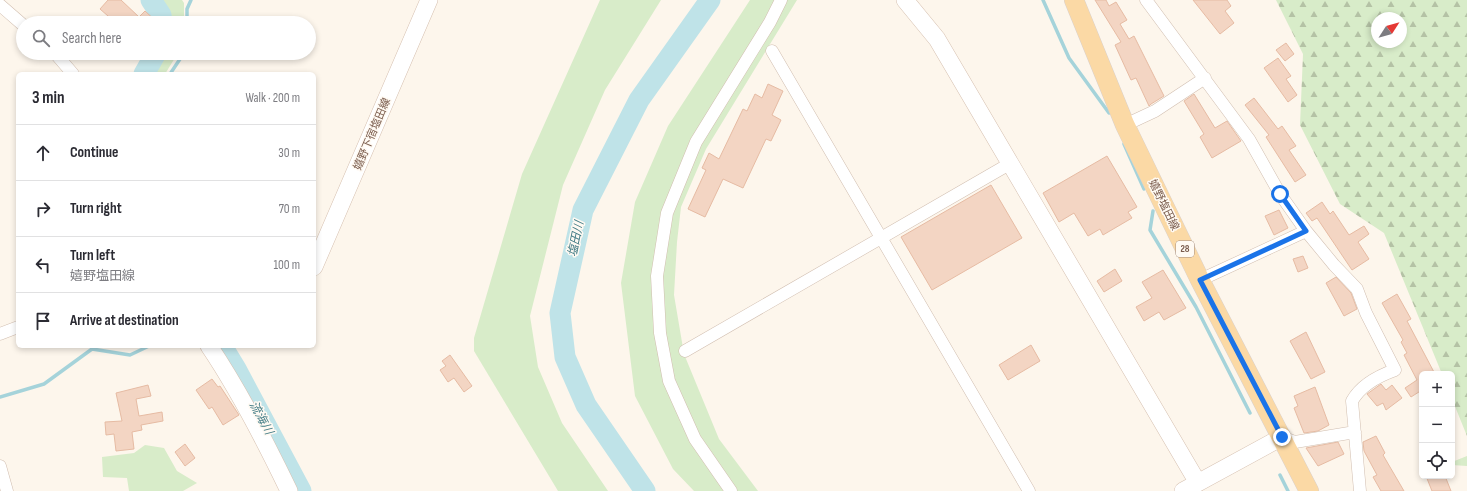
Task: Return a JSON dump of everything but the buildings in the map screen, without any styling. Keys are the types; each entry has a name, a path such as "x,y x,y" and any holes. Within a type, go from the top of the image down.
{"main road":[{"name":"嬉野塩田線","path":"1074,0 1125,125 1200,280 1309,491"}],"street":[{"name":"嬉野下宿塩田線","path":"316,263 429,0"},
{"path":"731,491 695,439 669,380 660,333 657,276 667,213 696,142 770,22 781,0"},
{"path":"905,0 937,39 1011,163 1190,487 1282,437 1295,442 1355,432"},
{"path":"1146,0 1205,78 1248,139 1280,194 1306,231 1334,265 1358,289 1366,313 1396,370 1378,376 1357,393 1352,401 1360,491"},
{"path":"0,5 16,19"},
{"path":"772,51 1029,491"},
{"path":"61,60 71,72"},
{"path":"1125,125 1155,111 1205,78"},
{"path":"685,351 1011,163"},
{"path":"1200,280 1306,231"},
{"path":"0,334 16,328"},
{"path":"210,348 227,372 251,415 289,491"},
{"path":"0,466 7,491"}],"green space":[{"path":"156,0 182,0 184,3 184,16 167,16 166,11"},
{"path":"600,0 661,0 605,90 563,185 530,316 538,367 562,423 608,491 558,491 474,351 474,338 522,174"},
{"path":"750,0 797,0 706,149 681,207 677,242 674,295 684,354 719,439 758,491 694,491 673,469 635,396 621,283 635,202 668,126"},
{"path":"1276,0 1467,0 1467,436 1455,406 1455,371 1441,371 1384,233 1340,204 1300,125 1303,54"},
{"path":"160,60 174,60 166,72 154,72"},
{"path":"145,445 164,448 177,471 197,483 183,491 129,491 127,478 103,477 102,457 134,453"},
{"path":"1467,456 1467,466 1455,465 1455,461"}],"waterway":[{"name":"流海川","path":"151,0 161,16"},
{"path":"187,16 187,9 191,0"},
{"name":"塩田川","path":"645,491 586,405 565,357 560,313 583,210 639,100 710,0"},
{"path":"1043,0 1069,58 1109,113"},
{"name":"流海川","path":"145,72 152,60"},
{"path":"171,72 179,60"},
{"path":"1124,144 1144,189"},
{"path":"1153,211 1150,230 1196,307 1250,413"},
{"path":"0,397 44,384 92,349 130,355 145,348"},
{"name":"流海川","path":"223,348 301,491"},
{"path":"1280,475 1288,491"}],"route":[{"path":"1280,194 1306,231 1200,280 1282,437"}]}
